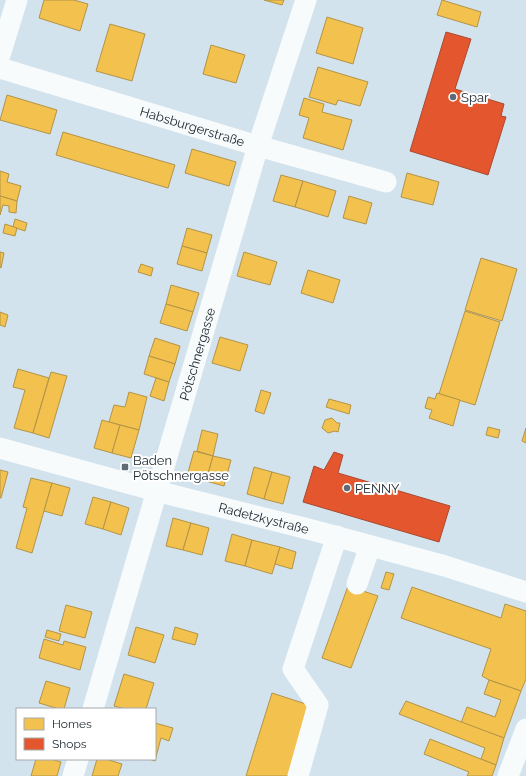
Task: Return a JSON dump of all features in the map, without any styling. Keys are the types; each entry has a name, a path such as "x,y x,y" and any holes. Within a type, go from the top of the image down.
{"street":[{"path":"0,55 18,0"},
{"name":"Pötschnergasse","path":"93,708 258,146 306,0"},
{"name":"Habsburgerstraße","path":"0,68 258,146 386,182"},
{"name":"Radetzkystraße","path":"0,448 156,490 337,536 445,566 526,592"},
{"path":"298,776 318,705 293,670 337,536"},
{"path":"357,584 370,546"},
{"path":"508,776 526,728"},
{"path":"73,776 78,760"}],"building: Homes":[{"path":"44,0 74,0 88,4 80,31 39,18"},
{"path":"264,0 284,0 282,5"},
{"path":"442,0 481,12 477,27 437,15"},
{"path":"327,17 363,28 353,64 316,53"},
{"path":"110,24 145,34 132,81 96,71"},
{"path":"211,45 245,55 236,83 203,74"},
{"path":"318,67 368,82 360,106 338,100 336,105 309,97"},
{"path":"7,95 57,110 50,134 0,120"},
{"path":"304,98 324,104 322,112 352,120 343,150 303,138 309,118 299,115"},
{"path":"63,132 175,165 168,188 56,155"},
{"path":"192,149 236,162 229,186 185,173"},
{"path":"0,171 9,174 7,182 21,186 17,201 0,196"},
{"path":"407,173 439,182 433,205 401,197"},
{"path":"281,175 303,181 295,207 273,201"},
{"path":"303,181 336,191 328,217 295,207"},
{"path":"0,196 17,201 16,213 9,212 9,206 3,205 0,215"},
{"path":"349,196 372,203 366,224 343,218"},
{"path":"15,219 27,223 25,231 13,227"},
{"path":"5,224 17,228 15,236 3,233"},
{"path":"187,228 212,235 207,253 182,246"},
{"path":"182,246 207,253 202,271 177,264"},
{"path":"0,252 4,253 1,268 0,267"},
{"path":"244,252 277,262 270,285 237,276"},
{"path":"481,258 517,269 502,321 465,310"},
{"path":"141,264 153,268 151,276 138,272"},
{"path":"308,270 340,280 333,303 301,293"},
{"path":"171,285 199,293 193,312 166,304"},
{"path":"166,304 193,312 187,331 160,323"},
{"path":"465,311 500,322 475,405 439,394"},
{"path":"0,312 8,315 5,327 0,325"},
{"path":"220,337 248,345 240,371 212,363"},
{"path":"155,338 180,346 175,364 149,356"},
{"path":"149,356 175,364 169,382 144,374"},
{"path":"18,369 49,378 33,433 14,428 25,390 13,387"},
{"path":"51,372 67,376 49,438 33,433"},
{"path":"156,378 169,382 164,401 150,396"},
{"path":"261,390 271,393 264,414 255,411"},
{"path":"129,392 147,397 139,430 109,422 114,405 125,407"},
{"path":"437,393 460,400 453,426 429,418 432,410 425,408 428,397 435,399"},
{"path":"329,399 351,405 349,414 326,407"},
{"path":"332,418 337,423 340,423 338,432 335,431 328,433 322,428 325,420"},
{"path":"102,420 120,425 112,453 94,448"},
{"path":"120,425 139,430 131,458 112,453"},
{"path":"488,427 500,430 498,438 486,435"},
{"path":"526,428 526,443 522,441"},
{"path":"202,430 218,434 213,456 197,451"},
{"path":"194,451 213,456 206,481 187,476"},
{"path":"213,456 231,460 224,486 206,481"},
{"path":"254,467 272,472 264,499 247,494"},
{"path":"0,470 8,472 1,498 0,498"},
{"path":"272,472 290,477 283,504 264,499"},
{"path":"31,478 52,483 32,553 16,548 27,508 23,507"},
{"path":"52,483 70,488 62,516 44,511"},
{"path":"93,497 111,502 103,529 85,524"},
{"path":"111,502 129,508 121,535 103,529"},
{"path":"173,518 191,523 183,550 166,546"},
{"path":"191,523 209,528 202,555 183,550"},
{"path":"232,534 252,540 245,566 225,561"},
{"path":"252,540 280,547 272,574 245,566"},
{"path":"280,547 296,552 292,569 275,564"},
{"path":"386,572 394,574 389,590 381,588"},
{"path":"348,586 378,596 351,668 322,658"},
{"path":"412,587 501,618 505,604 526,611 526,679 521,691 489,680 482,676 491,649 401,618"},
{"path":"66,605 92,612 85,638 59,631"},
{"path":"136,627 164,635 155,663 128,655"},
{"path":"175,627 198,634 195,645 172,639"},
{"path":"47,630 61,634 59,641 45,637"},
{"path":"44,639 63,645 64,641 86,647 80,670 39,658"},
{"path":"124,674 154,683 146,708 122,708 114,706"},
{"path":"489,680 521,691 504,738 461,723 467,707 495,717 501,700 484,694"},
{"path":"46,681 70,688 64,708 56,708 39,703"},
{"path":"272,693 312,706 290,776 246,776"},
{"path":"406,701 504,738 496,765 481,759 485,748 399,714"},
{"path":"156,723 173,728 169,741 161,738 156,757"},
{"path":"430,739 496,765 492,776 467,776 469,772 424,754"},
{"path":"36,760 54,760 61,762 57,776 31,776"},
{"path":"97,760 109,760 122,764 118,776 92,776"}],"building: Shops":[{"name":"Spar","path":"446,32 471,39 455,89 504,104 501,116 506,117 488,175 410,151"},
{"name":"PENNY","path":"334,452 343,455 338,473 450,506 439,542 303,502 314,466 324,470"}],"place":[{"name":"Spar","path":"453,97"},
{"name":"Baden Pötschnergasse","path":"125,467"},
{"name":"PENNY","path":"347,488"}]}
